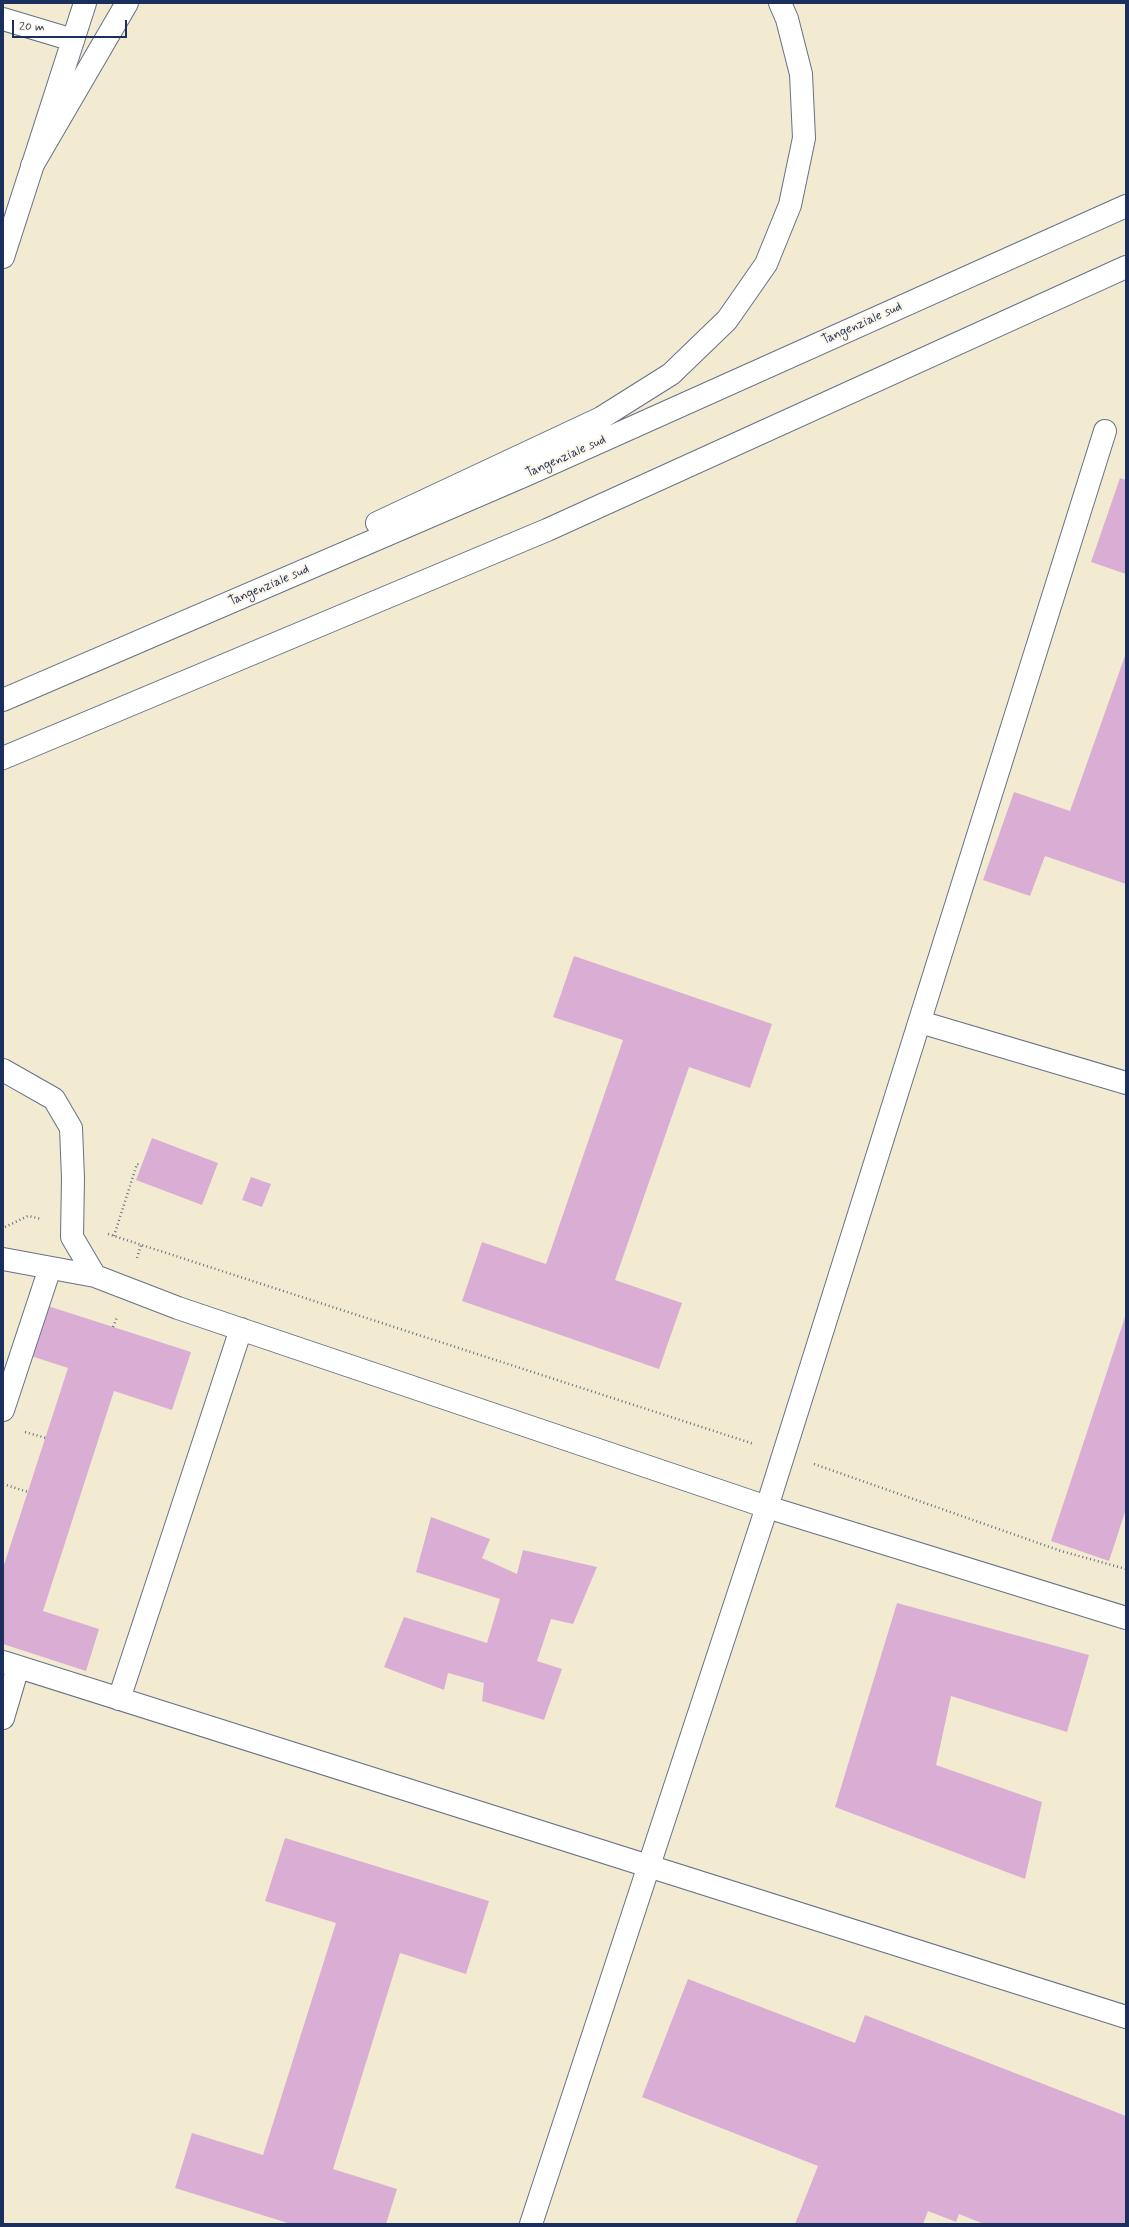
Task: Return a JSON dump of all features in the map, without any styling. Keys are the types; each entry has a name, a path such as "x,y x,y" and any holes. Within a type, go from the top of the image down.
{"main road":[{"path":"3,257 85,3"},
{"path":"32,166 127,3"},
{"path":"522,466 672,374 727,320 766,264 790,205 804,138 801,74 787,19 780,3"},
{"path":"3,19 73,40"},
{"name":"Tangenziale sud","path":"3,700 24,692 522,466 1126,206"},
{"path":"3,758 547,530 1126,267"},
{"path":"531,2224 767,1507 1105,431"},
{"path":"920,1022 1126,1083"},
{"path":"3,1070 54,1098 71,1128 72,1237 95,1276"},
{"path":"3,1259 95,1276 178,1308 767,1507 1126,1618"},
{"path":"3,1410 50,1268"},
{"path":"118,1699 241,1329"},
{"path":"3,1718 10,1664 1126,2017"}],"path":[{"path":"114,1236 137,1164 141,1166"},
{"path":"3,1228 28,1216 73,1223 784,1453 1061,1551 1126,1569"},
{"path":"3,1484 28,1492"}],"building":[{"path":"1120,478 1126,480 1126,574 1091,562"},
{"path":"1126,653 1126,884 1045,856 1030,896 983,880 1014,792 1070,811"},
{"path":"574,956 772,1024 750,1088 689,1067 615,1280 682,1303 659,1369 462,1301 482,1242 546,1264 623,1040 553,1017"},
{"path":"152,1138 218,1163 202,1205 136,1180"},
{"path":"251,1177 271,1184 262,1207 242,1200"},
{"path":"48,1306 191,1352 172,1410 114,1391 43,1611 99,1629 86,1671 3,1644 3,1568 68,1368 31,1356"},
{"path":"1126,1314 1126,1509 1109,1561 1051,1541"},
{"path":"431,1517 490,1539 482,1558 517,1574 523,1550 597,1567 573,1624 551,1619 537,1661 562,1669 544,1720 482,1701 484,1683 448,1673 444,1690 384,1667 404,1617 487,1643 500,1599 416,1572"},
{"path":"897,1603 1089,1655 1067,1732 951,1696 936,1765 1042,1802 1025,1879 835,1807"},
{"path":"285,1838 489,1901 466,1974 400,1953 333,2169 397,2189 386,2224 291,2224 175,2188 192,2133 263,2155 336,1923 265,1901"},
{"path":"688,1979 855,2043 865,2015 1126,2116 1126,2224 984,2224 959,2214 956,2222 928,2211 923,2224 795,2224 818,2166 642,2097"}]}
